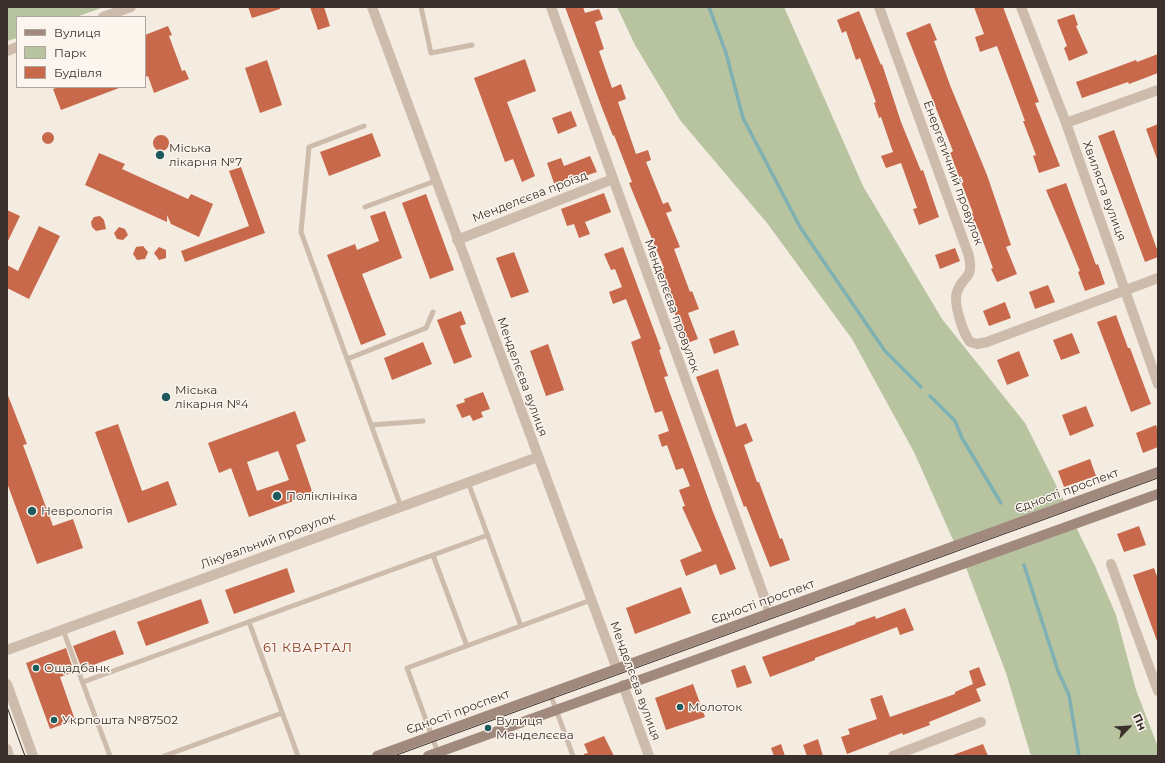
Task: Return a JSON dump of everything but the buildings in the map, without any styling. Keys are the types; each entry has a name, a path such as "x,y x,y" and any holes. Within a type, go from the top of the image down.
{"main road":[{"name":"Єдності проспект","path":"377,756 1158,472"},
{"path":"428,756 439,754 556,709 1158,494"},
{"name":"Менделєєва вулиця","path":"617,669 623,685"}],"street":[{"path":"106,16 131,7"},
{"name":"Менделєєва вулиця","path":"372,7 435,181 617,669"},
{"name":"Менделєєва провулок","path":"551,7 770,613"},
{"name":"Енергетичний провулок","path":"880,7 972,266 970,275 958,289 956,300 966,337 973,344 981,344 1126,290"},
{"name":"Хвиляста вулиця","path":"1022,7 1066,123 1158,384"},
{"path":"1066,123 1158,90"},
{"name":"Менделєєва проїзд","path":"457,240 613,179"},
{"path":"1126,290 1158,278"},
{"name":"Лікувальний провулок","path":"7,650 538,457"},
{"path":"1111,564 1158,691"},
{"path":"7,684 33,756"},
{"name":"Менделєєва вулиця","path":"623,685 649,756"},
{"path":"893,756 981,722"},
{"path":"7,749 10,756"}],"lane":[{"path":"421,7 431,53 472,45"},
{"path":"364,126 309,147 301,232 401,507"},
{"path":"365,207 435,181"},
{"path":"347,359 426,328 433,312"},
{"path":"371,425 423,421"},
{"path":"468,482 521,626"},
{"path":"83,682 488,535"},
{"path":"433,555 467,646"},
{"path":"439,754 407,668 591,600"},
{"path":"248,622 298,756"},
{"path":"63,630 110,756"},
{"path":"550,693 573,756"},
{"path":"164,756 282,713"}],"green space":[{"path":"7,7 104,7 79,16 16,16 16,38 7,41"},
{"path":"617,7 784,7 863,186 942,319 1025,423 1064,501 954,542 914,452 852,339 767,223 680,120 635,45"},
{"path":"1075,525 1095,566 1116,615 1136,690 1158,747 1158,756 1031,756 1006,673 965,565"}],"waterway":[{"path":"709,7 726,53 743,118 800,227 885,351 921,387"},
{"path":"930,396 955,421 962,438 1001,503"},
{"path":"1024,565 1058,671 1069,695 1079,756"}],"tram line":[{"path":"394,756 1158,478"},
{"path":"7,707 25,756"}],"place":[{"name":"Міська лікарня №7","path":"160,155"},
{"name":"Міська лікарня №4","path":"166,397"},
{"name":"Поліклініка","path":"277,496"},
{"name":"Неврологія","path":"32,511"},
{"name":"Ощадбанк","path":"36,668"},
{"name":"Молоток","path":"680,707"},
{"name":"Укрпошта №87502","path":"54,720"},
{"name":"Вулиця Менделєєва","path":"488,728"}],"district":[{"name":"61 КВАРТАЛ","path":"308,648"}]}
